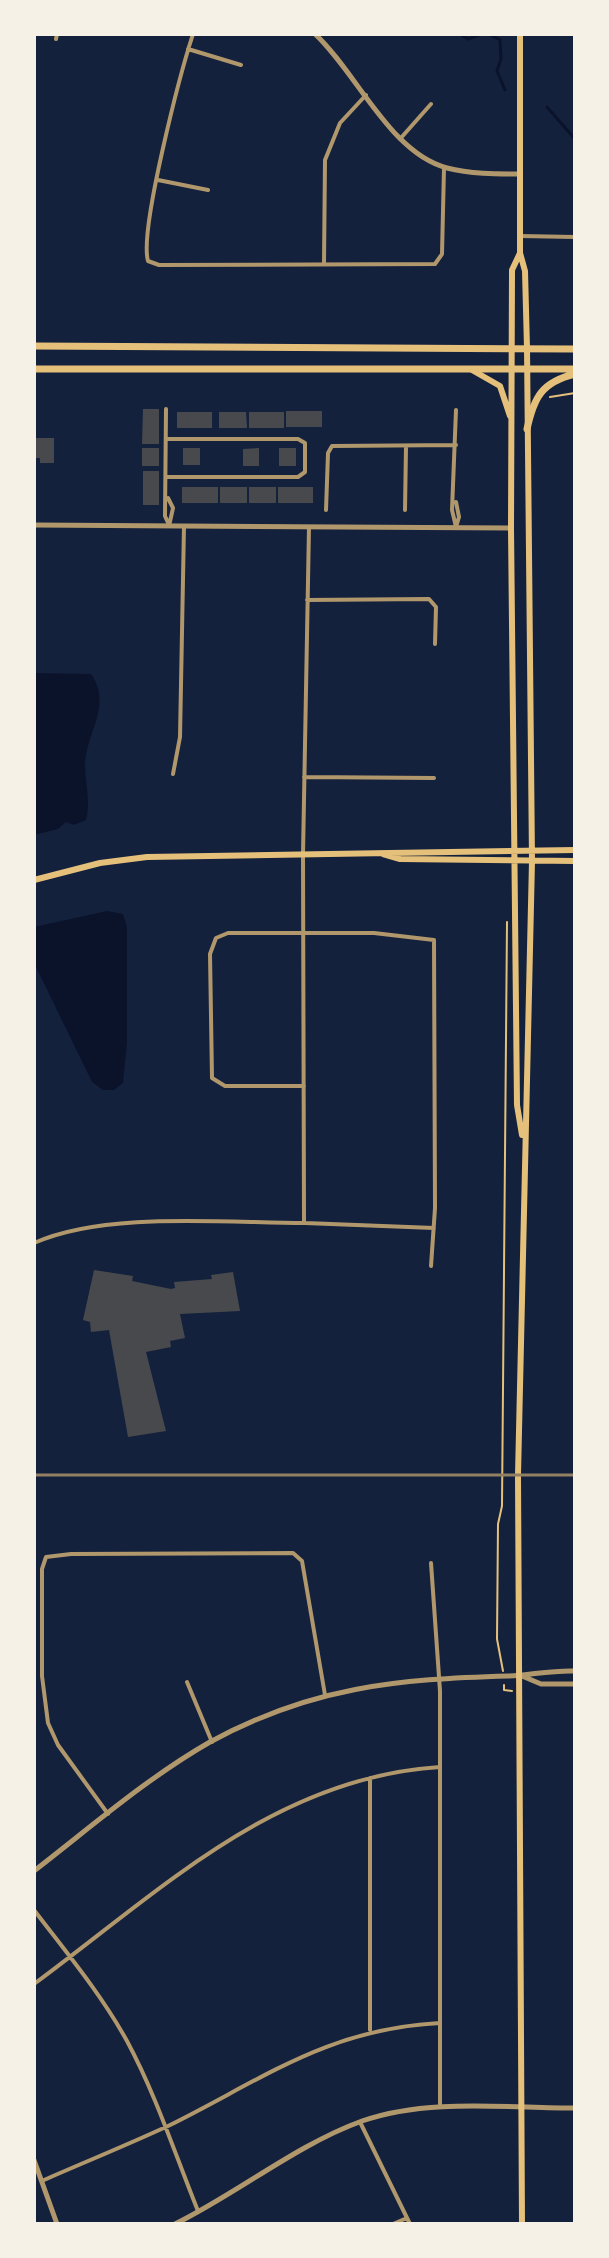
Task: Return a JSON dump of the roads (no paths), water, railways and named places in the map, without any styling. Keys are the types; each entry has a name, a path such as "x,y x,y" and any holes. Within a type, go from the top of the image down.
{"main road":[{"path":"520,34 520,253 525,271 527,348 532,850 530,1091 523,1143 518,1475 522,2224"},
{"path":"520,253 512,270 511,528 517,1105 523,1143"},
{"path":"34,346 575,349"},
{"path":"34,369 575,371"},
{"path":"468,369 500,386 512,427"},
{"path":"527,429 537,394 554,380 575,371"},
{"path":"34,880 100,863 147,857 575,850"},
{"path":"383,854 400,859 575,861"}],"street":[{"path":"193,34 172,106 158,180 146,253 152,263 435,264 442,254 444,168"},
{"path":"319,35 400,139 417,154 444,168 520,174"},
{"path":"188,49 241,65"},
{"path":"324,264 325,160 340,123 367,95"},
{"path":"400,139 431,104"},
{"path":"158,180 208,190"},
{"path":"520,236 575,237"},
{"path":"166,409 168,498 173,508 169,526"},
{"path":"456,410 455,500 459,517 456,527"},
{"path":"167,439 298,439 305,443 305,472 298,477 167,477"},
{"path":"326,510 328,453 332,446 456,445"},
{"path":"405,510 406,446"},
{"path":"34,525 511,528"},
{"path":"173,774 180,737 184,526"},
{"path":"304,1223 303,854 309,527"},
{"path":"307,600 429,599 436,607 435,644"},
{"path":"304,777 434,778"},
{"path":"304,1086 225,1086 212,1078 212,943 220,934 429,937 437,946 431,1266"},
{"path":"34,1243 69,1230 105,1224 304,1223 434,1228"},
{"path":"108,1814 58,1745 45,1711 42,1569 46,1557 71,1554 293,1553 302,1561 325,1695"},
{"path":"431,1563 440,1677 440,2109"},
{"path":"34,1871 159,1775 212,1742 325,1695 440,1677 521,1675 542,1670 575,1671"},
{"path":"521,1675 541,1684 575,1684"},
{"path":"187,1682 212,1742"},
{"path":"34,1984 233,1835 308,1796 370,1778 440,1767"},
{"path":"370,1778 370,2030"},
{"path":"34,1910 126,2039 166,2127 199,2212"},
{"path":"44,2180 166,2127 315,2049 370,2030 440,2023"},
{"path":"175,2224 360,2122 398,2112 440,2109 575,2108"},
{"path":"360,2122 410,2224"},
{"path":"34,2160 44,2180 57,2224"},
{"path":"393,2224 407,2218"}],"water":[{"path":"34,673 91,674 97,685 99,708 86,753 86,820 74,825 66,822 58,829 34,835"},
{"path":"107,911 123,914 127,927 127,1043 123,1083 114,1090 103,1090 92,1082 34,963 34,927"}],"waterway":[{"path":"460,34 468,39 482,34"},
{"path":"489,34 500,40 501,59 497,71 505,90"},
{"path":"547,107 575,139"}],"railway":[{"path":"34,1475 575,1475"}]}
